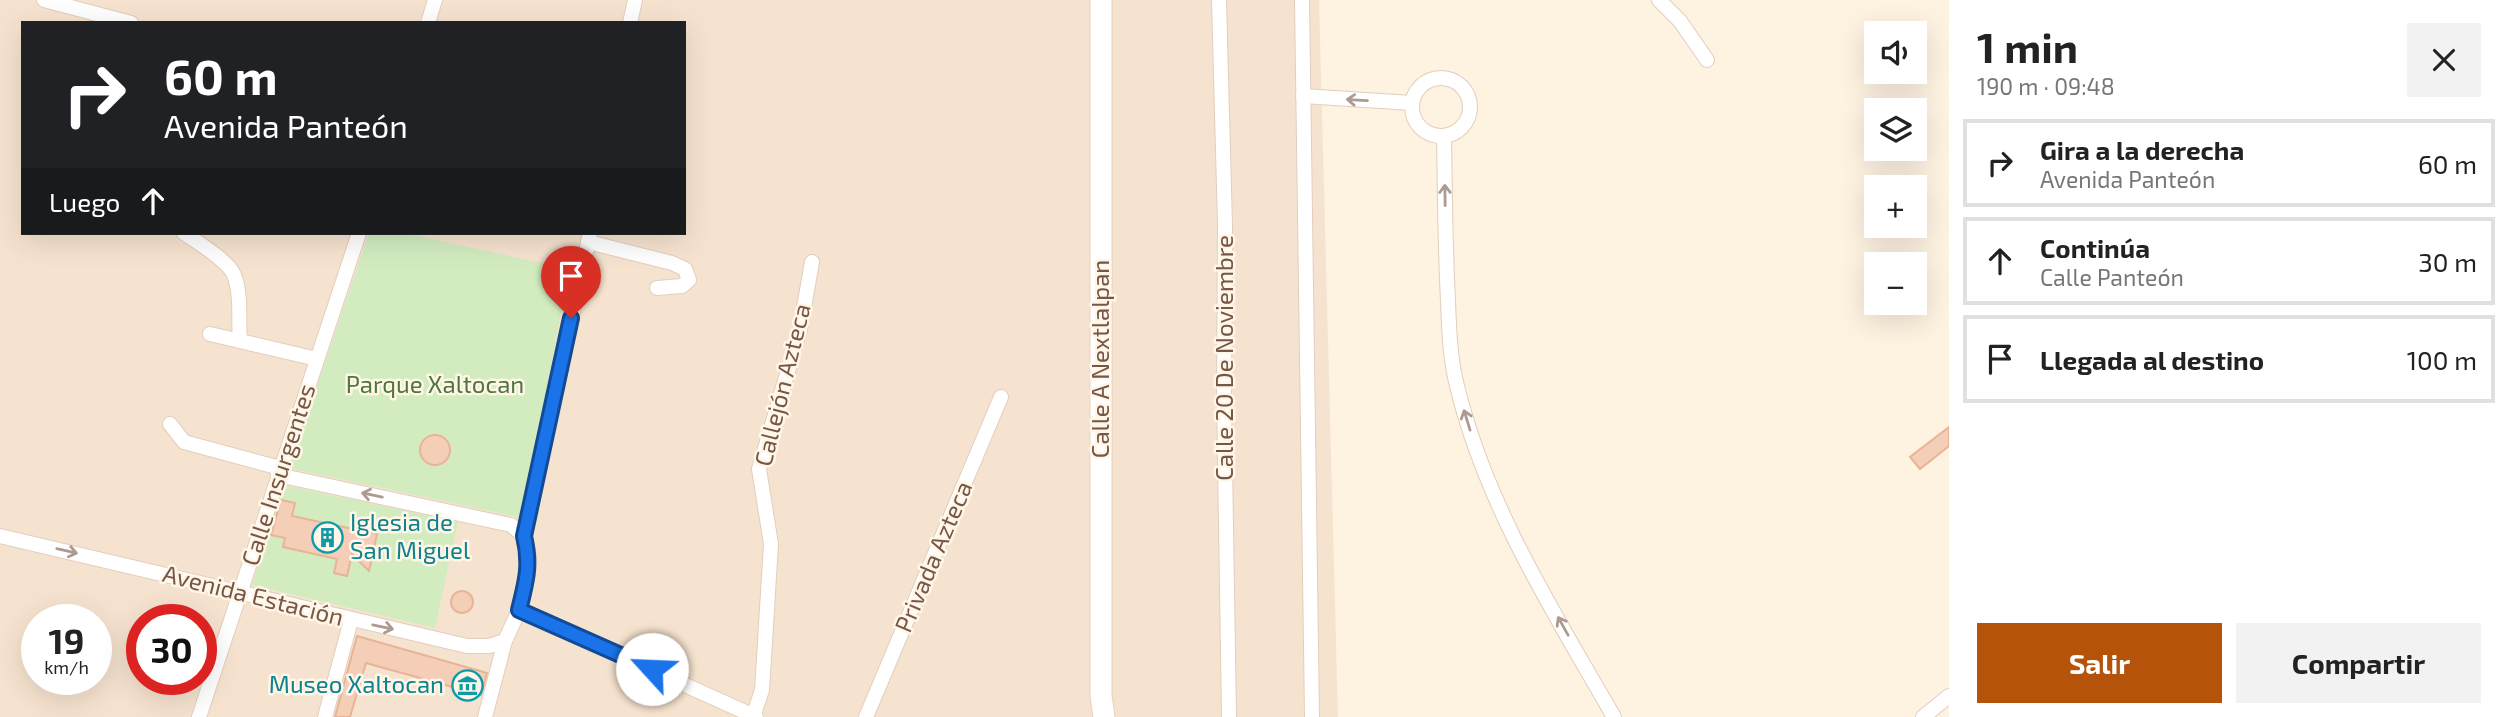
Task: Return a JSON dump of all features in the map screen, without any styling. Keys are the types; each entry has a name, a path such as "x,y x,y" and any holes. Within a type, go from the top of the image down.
{"main road":[{"name":"Calle A Nextlalpan","path":"1101,0 1101,696 1104,717"}],"street":[{"path":"44,0 103,7 128,21"},
{"path":"429,21 435,0"},
{"path":"631,21 635,0"},
{"name":"Calle 20 De Noviembre","path":"1219,0 1225,226 1228,717"},
{"path":"1302,0 1311,717"},
{"path":"1659,0 1680,21 1707,60"},
{"path":"1438,78 1451,79 1462,86 1469,98 1470,110 1465,122 1456,131 1444,136 1431,134 1420,127 1413,116 1412,103 1417,90 1426,82 1438,78"},
{"path":"1303,96 1412,103"},
{"path":"1444,136 1445,255 1456,384 1477,454 1498,508 1614,717"},
{"path":"187,235 234,272 239,296 240,341"},
{"name":"Calle Insurgentes","path":"199,717 358,235"},
{"path":"485,717 505,641 519,610 528,565 524,536 589,237 685,269 689,280 682,286 657,288"},
{"name":"Callejón Azteca","path":"754,717 762,690 771,544 759,469 800,330 812,262"},
{"path":"211,334 317,359"},
{"name":"Privada Azteca","path":"866,717 1001,397"},
{"path":"170,424 184,442 279,472 511,525 524,536"},
{"name":"Avenida Estación","path":"0,536 467,646 489,646 505,641"},
{"path":"519,610 754,717"},
{"path":"325,717 351,620"},
{"path":"1923,717 1949,696"}],"shaded area":[{"path":"0,0 1319,0 1338,717 0,717"}],"green space":[{"name":"Parque Xaltocan","path":"368,235 413,235 569,269 523,518 289,468"},
{"path":"283,485 458,522 435,628 252,585"}],"building":[{"path":"1949,427 1949,446 1920,469 1910,457"},
{"path":"435,435 446,439 450,450 446,461 435,465 424,461 420,450 424,439"},
{"name":"Iglesia de San Miguel","path":"281,500 295,503 292,516 377,534 369,571 352,554 347,576 334,573 337,559 283,547 285,538 271,535"},
{"path":"462,591 470,594 473,602 470,610 462,613 454,610 451,602 454,594"},
{"name":"Museo Xaltocan","path":"357,636 487,673 481,695 366,663 350,717 335,717"}],"place":[{"name":"Iglesia de San Miguel","path":"327,537"},
{"name":"Museo Xaltocan","path":"467,685"}],"route":[{"path":"571,318 524,536 529,557 528,574 519,610 652,669"}]}
